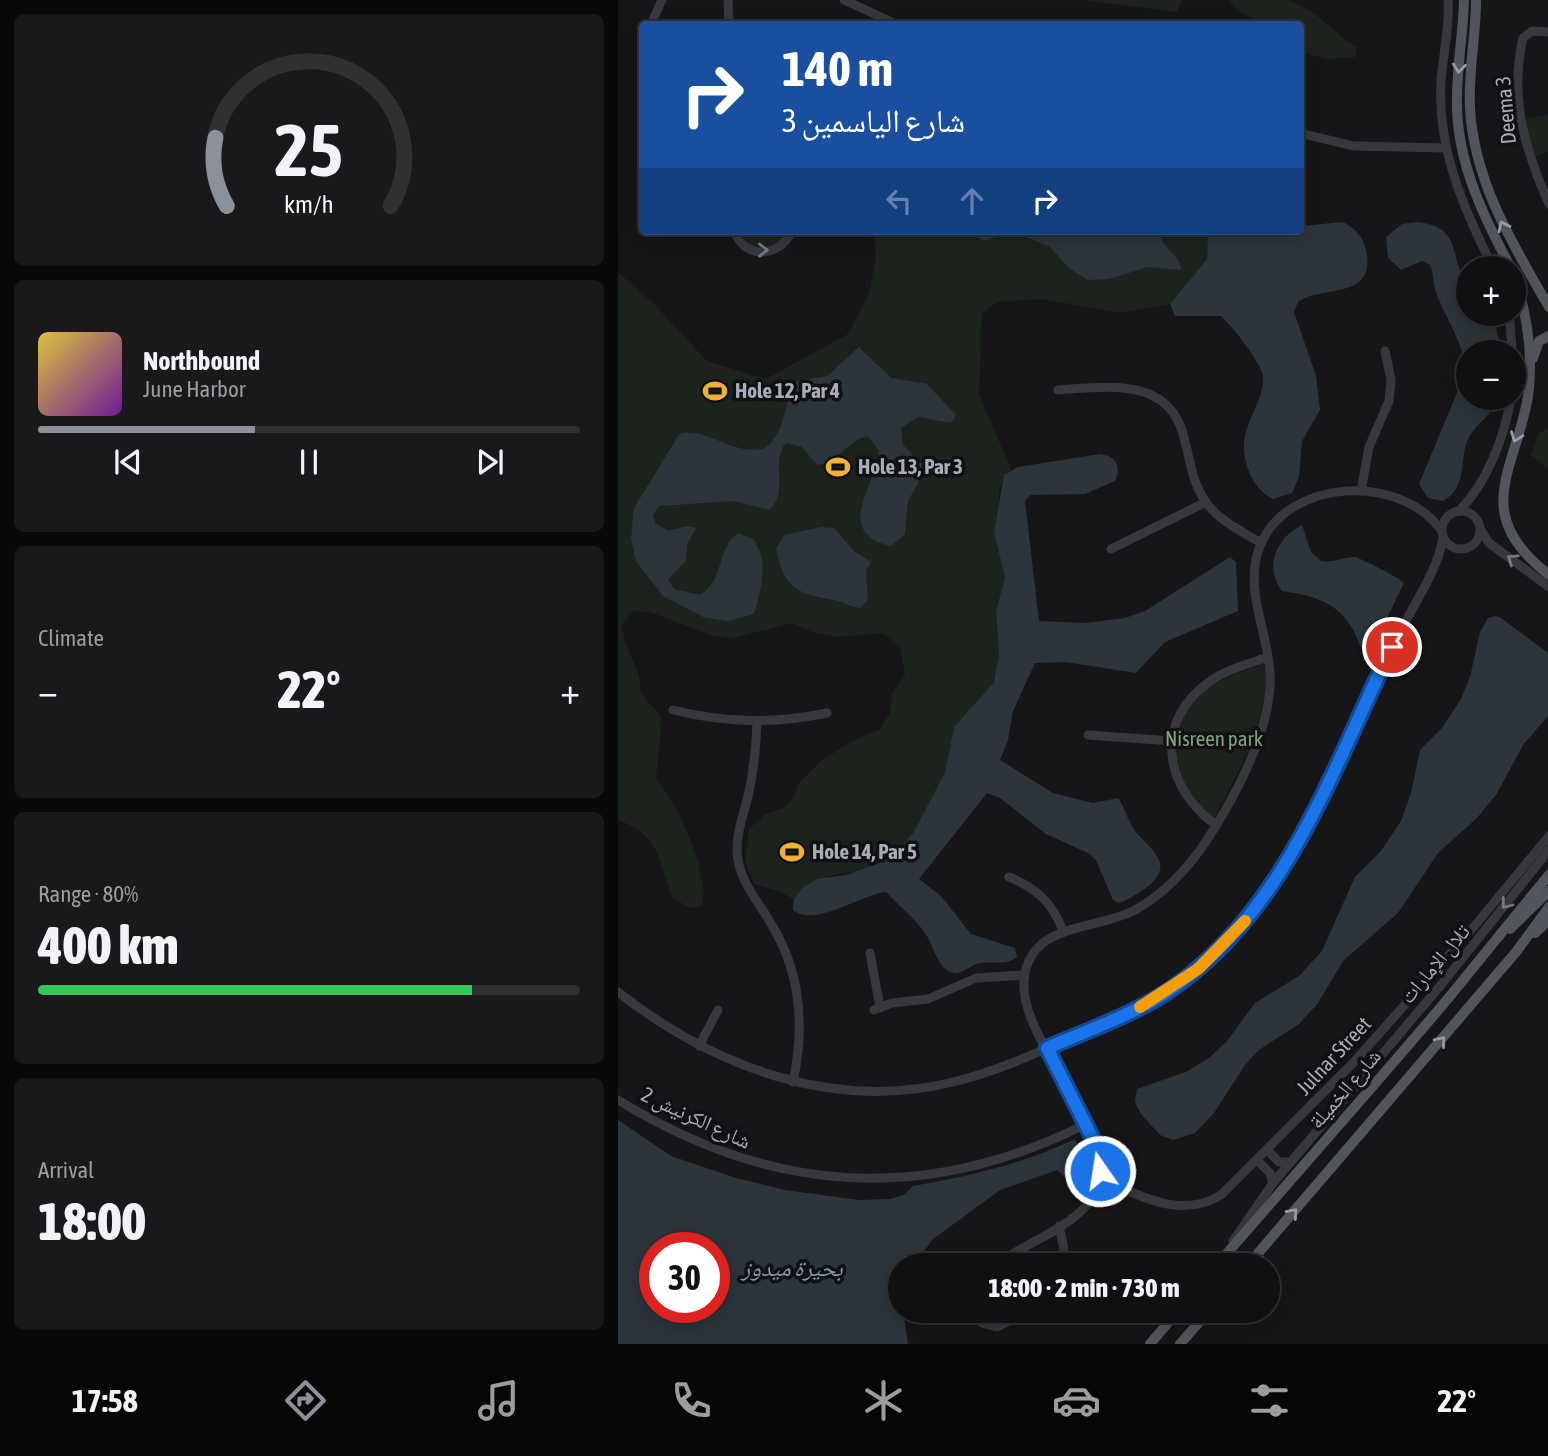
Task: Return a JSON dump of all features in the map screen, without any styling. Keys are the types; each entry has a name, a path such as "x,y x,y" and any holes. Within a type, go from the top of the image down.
{"main road":[{"path":"1464,0 1456,92 1458,128 1477,196 1504,256"},
{"path":"1476,0 1470,91 1471,125 1478,159 1502,223 1548,307"},
{"path":"1526,320 1529,332 1530,373"},
{"path":"1548,336 1537,346 1523,417 1508,459 1503,496 1509,527 1516,542 1548,575"},
{"path":"1524,901 1548,864"},
{"name":"شارع الخميلة","path":"1500,937 1524,901 1548,875"},
{"name":"شارع الخميلة","path":"1228,1253 1500,937 1548,891"},
{"name":"شارع الخميلة","path":"1516,952 1548,907"},
{"name":"شارع الخميلة","path":"1258,1253 1516,952 1548,920"},
{"path":"1150,1344 1168,1323"},
{"path":"1180,1344 1198,1323"}],"street":[{"path":"652,21 662,0"},
{"path":"728,0 729,21"},
{"path":"844,0 890,21"},
{"path":"1448,0 1441,81 1446,148 1462,201 1487,256"},
{"name":"Deema 3","path":"1548,32 1532,31 1523,38 1518,89 1524,143 1548,204"},
{"path":"1304,135 1354,146 1446,148"},
{"path":"736,235 743,246 762,253 780,247 789,235"},
{"path":"1361,491 1369,447 1389,401 1391,380 1385,351"},
{"path":"1058,390 1121,387 1144,391 1163,402 1181,427 1191,471 1206,502 1225,520 1261,543"},
{"path":"1015,1253 1086,1206 1100,1179 1098,1153 1086,1124 1030,1013 1024,975 1038,947 1063,931 1102,924 1146,903 1189,864 1216,825 1254,750 1266,717 1271,681 1254,588 1254,573 1261,543 1271,528 1296,506 1327,494 1361,491 1387,495 1423,511 1449,515 1459,511 1477,489 1502,432 1508,410"},
{"path":"1477,489 1475,517 1489,543 1548,587"},
{"path":"1111,549 1206,502"},
{"path":"1423,511 1456,549"},
{"path":"1459,511 1475,517"},
{"path":"618,992 699,1046 793,1082 858,1091 923,1088 987,1073 1138,1009 1169,990 1216,953 1252,914 1298,840 1392,647 1435,568 1449,515"},
{"path":"1435,568 1456,549 1474,545 1480,528"},
{"path":"1216,825 1196,809 1181,789 1171,757 1172,741 1185,708 1208,682 1268,657"},
{"path":"673,710 729,721 757,722 827,713"},
{"path":"757,722 752,774 737,836 738,859 746,883 777,932 793,971 800,1021 793,1082"},
{"path":"1088,735 1172,741"},
{"name":"Julnar Street","path":"1100,1179 1169,1206 1197,1207 1221,1195 1268,1151 1354,1062 1450,955 1548,836"},
{"name":"تلال الإمارات","path":"1226,1253 1273,1182 1441,985 1548,850"},
{"path":"1009,877 1026,884 1045,899 1063,931"},
{"path":"870,953 877,1008 928,999 976,978 1024,975"},
{"path":"699,1046 718,1010"},
{"name":"شارع الكرنيش 2","path":"618,1100 675,1133 739,1159 787,1171 836,1178 885,1179 954,1170 1021,1152 1086,1124"},
{"path":"1268,1151 1279,1162 1291,1162"},
{"path":"1257,1161 1270,1173 1273,1182"},
{"path":"1059,1226 1063,1253"},
{"path":"982,1323 997,1327 1005,1323"}],"green space":[{"path":"1081,0 1182,0 1177,12"},
{"path":"1229,0 1286,0 1296,3 1356,47 1356,57 1327,59 1304,53 1304,21 1261,21 1237,8"},
{"path":"1548,115 1548,152 1533,157 1526,119"},
{"path":"742,235 784,235 771,246 750,245"},
{"path":"874,235 1208,235 1207,259 1170,304 1120,313 1042,299 997,302 982,314 979,395 1011,469 1004,476 999,492 997,545 1005,577 996,611 999,653 994,682 954,727 945,772 937,792 914,832 898,850 861,871 833,875 802,888 794,900 782,892 754,884 745,861 749,829 766,814 784,808 795,795 798,784 821,761 854,740 879,730 890,713 891,695 905,675 900,648 883,633 836,637 812,632 792,623 733,638 714,636 650,612 634,611 622,624 624,639 639,676 641,693 662,718 656,779 682,821 702,878 704,894 701,906 690,908 673,898 651,842 632,826 618,820 618,272 655,305 707,361 766,379 848,334 869,293 876,258"},
{"path":"1549,428 1548,469 1531,455 1539,433"},
{"name":"Nisreen park","path":"1264,664 1265,685 1258,725 1243,763 1214,818 1199,805 1180,773 1177,738 1182,721 1192,705 1213,685"}],"water":[{"path":"1343,222 1352,228 1366,250 1366,270 1361,279 1353,285 1307,297 1298,302 1294,312 1316,376 1320,410 1302,441 1299,477 1292,493 1273,499 1252,479 1245,459 1245,438 1263,384 1258,363 1221,316 1175,316 1170,304 1207,259 1208,235 1304,235 1304,226"},
{"path":"1417,222 1432,225 1449,237 1456,257 1456,326 1496,326 1499,340 1457,340 1436,292 1430,265 1422,261 1401,270 1388,258 1386,237 1402,224"},
{"path":"973,235 1002,235 984,241"},
{"path":"1012,235 1161,235 1180,264 1181,270 1148,267 1109,279 1088,280 1070,269 1050,247 1026,237"},
{"path":"859,347 891,378 927,384 956,415 951,423 918,417 901,428 903,445 926,468 908,501 905,534 891,546 873,539 864,530 860,519 862,506 879,451 869,437 863,437 832,459 817,465 802,447 788,443 780,453 778,494 770,510 733,501 659,506 653,515 655,523 668,531 687,526 696,528 687,544 686,561 668,579 674,589 700,595 713,582 731,539 738,533 753,539 763,566 754,614 728,621 705,618 663,596 636,561 631,539 634,508 677,438 681,433 692,433 743,449 765,448 778,433 797,381 827,376"},
{"path":"1456,395 1456,410 1492,410 1467,441 1460,478 1452,494 1443,501 1428,498 1419,484"},
{"path":"1100,454 1114,459 1118,466 1115,481 1085,494 1030,495 1025,501 1039,621 1085,623 1125,618 1145,611 1230,557 1236,562 1238,611 1165,642 1136,673 1066,662 1035,663 1013,711 1008,740 1000,760 1053,793 1093,803 1118,798 1133,828 1158,858 1159,873 1155,879 1149,886 1119,903 1113,900 1096,860 1088,853 1046,834 1000,798 987,793 919,879 941,896 971,934 1015,948 1017,957 1013,960 980,963 962,972 950,972 939,961 923,930 886,892 826,913 802,914 793,910 794,900 802,888 817,879 846,875 877,864 898,850 914,832 945,772 954,727 994,682 999,653 996,611 1005,577 994,533 1004,475 1018,467"},
{"path":"1302,525 1311,552 1321,561 1355,557 1404,583 1371,651 1365,652 1346,619 1331,605 1312,597 1282,591 1277,582 1274,572 1276,554 1285,537"},
{"path":"821,527 834,528 855,552 871,562 866,571 868,599 861,608 801,592 788,581 784,573 776,549 784,535"},
{"path":"1495,616 1548,653 1548,716 1523,745 1496,795 1477,818 1438,853 1398,913 1343,961 1318,1003 1299,1024 1259,1050 1245,1065 1214,1113 1195,1133 1173,1140 1160,1135 1141,1114 1135,1102 1137,1089 1186,1072 1209,1058 1227,1041 1255,1003 1299,976 1322,951 1355,877 1381,851 1401,821 1411,793 1420,750 1442,728 1461,699 1470,677 1480,632 1488,618"},
{"name":"بحيرة ميدوز","path":"618,1120 671,1156 736,1178 785,1190 859,1200 890,1199 904,1195 913,1186 996,1168 1075,1139 1083,1164 1079,1190 1057,1170 1000,1190 932,1240 923,1253 888,1253 888,1323 905,1323 908,1344 618,1344"}],"slow traffic":[{"path":"1140,1007 1179,984 1198,969 1245,921"}],"place":[{"name":"Hole 12, Par 4","path":"715,391"},
{"name":"Hole 13, Par 3","path":"838,467"},
{"name":"Hole 14, Par 5","path":"792,852"}],"route":[{"path":"1100,1171 1095,1143 1047,1048 1138,1009 1179,984 1233,936 1252,914 1298,840 1392,647"}]}
